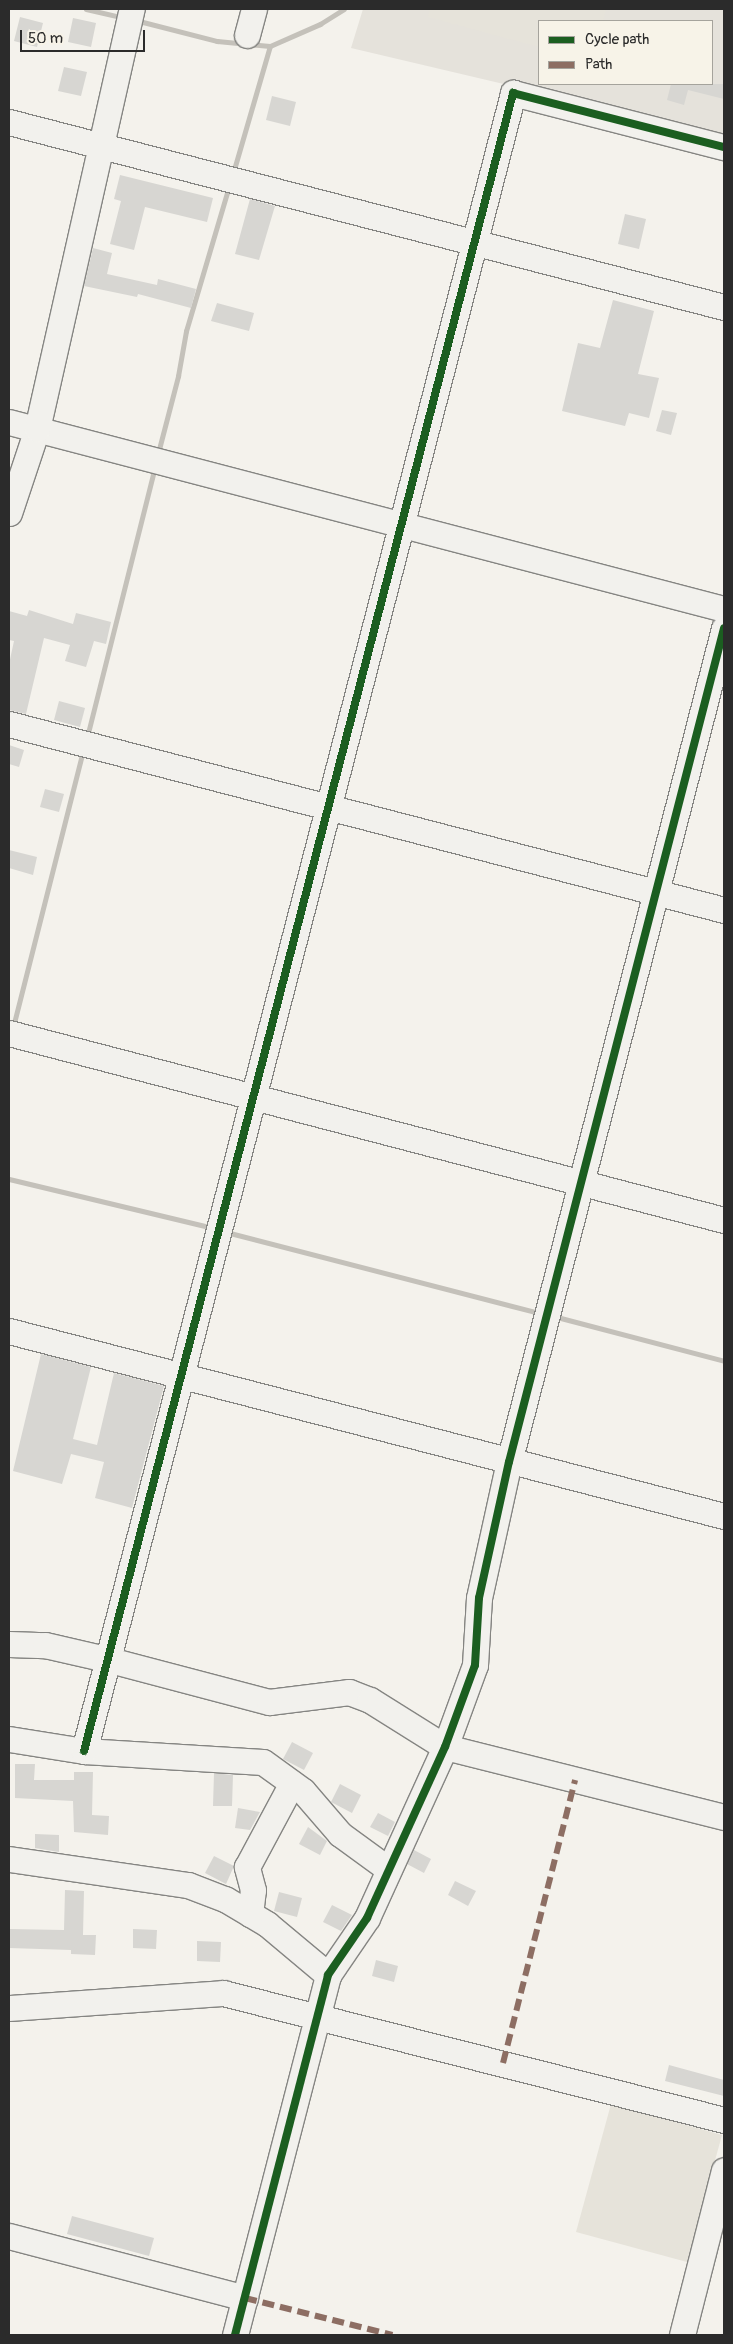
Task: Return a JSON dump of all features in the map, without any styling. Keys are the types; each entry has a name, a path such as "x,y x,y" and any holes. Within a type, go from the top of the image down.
{"street":[{"path":"9,512 37,429 132,9"},
{"path":"247,35 254,9"},
{"path":"84,1751 106,1659 254,1099 400,525 513,93 724,147"},
{"path":"9,122 724,307"},
{"path":"9,422 724,609"},
{"path":"235,2335 328,1975 366,1918 445,1747 475,1665 479,1598 509,1462 724,628"},
{"path":"9,724 724,910"},
{"path":"9,1033 254,1099 724,1220"},
{"path":"9,1331 509,1462 724,1516"},
{"path":"9,1644 45,1645 106,1659 268,1702 350,1692 370,1700 445,1747 724,1817"},
{"path":"9,1739 84,1751 263,1762 303,1791 340,1834 388,1869"},
{"path":"250,1914 253,1890 247,1867 292,1783"},
{"path":"9,1859 188,1885 224,1899 266,1924 328,1975"},
{"path":"9,2008 223,1993 724,2120"},
{"path":"682,2335 724,2170"},
{"path":"9,2236 245,2298"}],"shaded area":[{"path":"363,9 724,9 724,136 351,48"},
{"path":"430,9 606,9 603,20 538,20 538,47 428,17"},
{"path":"611,2104 722,2135 687,2262 576,2232"}],"building":[{"path":"20,17 43,23 37,47 14,41"},
{"path":"73,18 96,23 91,47 68,42"},
{"path":"64,67 87,72 81,96 58,91"},
{"path":"724,84 724,99 688,90 684,105 667,100 671,85"},
{"path":"272,96 296,102 290,126 266,120"},
{"path":"120,175 213,198 207,222 145,207 134,250 110,244 121,201 114,199"},
{"path":"250,199 275,206 259,260 235,254"},
{"path":"625,214 646,219 639,249 618,244"},
{"path":"93,248 112,253 107,274 157,285 158,279 196,289 191,308 138,294 137,297 84,286"},
{"path":"613,300 654,311 638,374 659,378 649,418 629,413 625,426 562,411 578,343 600,348"},
{"path":"217,303 254,313 249,331 211,321"},
{"path":"662,410 677,413 671,435 656,431"},
{"path":"29,610 73,624 76,613 111,622 106,644 94,641 86,667 65,661 70,645 44,638 26,714 9,710 9,664 14,641 9,640 9,611 27,616"},
{"path":"59,701 85,708 80,727 54,720"},
{"path":"9,745 24,750 19,767 9,764"},
{"path":"45,789 64,794 59,812 40,807"},
{"path":"9,850 37,857 33,875 9,868"},
{"path":"41,1354 91,1367 73,1439 97,1445 114,1373 164,1386 132,1508 95,1498 104,1462 71,1454 62,1484 13,1471"},
{"path":"292,1742 313,1753 304,1770 283,1759"},
{"path":"15,1764 35,1764 34,1780 74,1780 74,1772 93,1772 92,1815 109,1816 108,1835 74,1832 73,1801 15,1798"},
{"path":"214,1773 233,1775 232,1806 213,1806"},
{"path":"340,1784 361,1795 352,1813 331,1802"},
{"path":"238,1808 260,1812 250,1830 235,1828"},
{"path":"378,1813 395,1822 388,1836 370,1827"},
{"path":"308,1827 327,1841 320,1855 299,1844"},
{"path":"35,1834 59,1835 59,1852 35,1848"},
{"path":"414,1850 431,1859 424,1873 407,1864"},
{"path":"214,1856 234,1866 226,1884 205,1873"},
{"path":"455,1881 476,1891 468,1906 448,1895"},
{"path":"65,1890 84,1891 83,1935 96,1935 95,1955 71,1954 71,1950 9,1948 9,1929 64,1930"},
{"path":"279,1892 302,1898 297,1917 274,1911"},
{"path":"332,1905 352,1915 341,1931 323,1922"},
{"path":"133,1929 157,1930 156,1949 133,1948"},
{"path":"197,1941 221,1942 220,1962 197,1961"},
{"path":"376,1960 398,1966 394,1982 372,1976"},
{"path":"669,2065 724,2080 724,2096 665,2081"},
{"path":"72,2216 154,2238 149,2256 67,2234"}],"waterway":[{"path":"86,9 122,17"},
{"path":"135,20 217,41 270,46 320,24 344,9"},
{"path":"233,173 270,46"},
{"path":"158,453 178,376 186,331 229,186"},
{"path":"87,737 155,466"},
{"path":"13,1027 83,750"},
{"path":"9,1179 213,1228"},
{"path":"226,1232 540,1313"},
{"path":"553,1316 724,1361"}],"marked path":[{"path":"503,2063 575,1780"},
{"path":"245,2298 392,2335"}],"cycle path":[{"path":"84,1751 513,93 724,147"},
{"path":"235,2335 328,1975 367,1918 445,1747 475,1665 479,1598 509,1462 724,628"}]}
